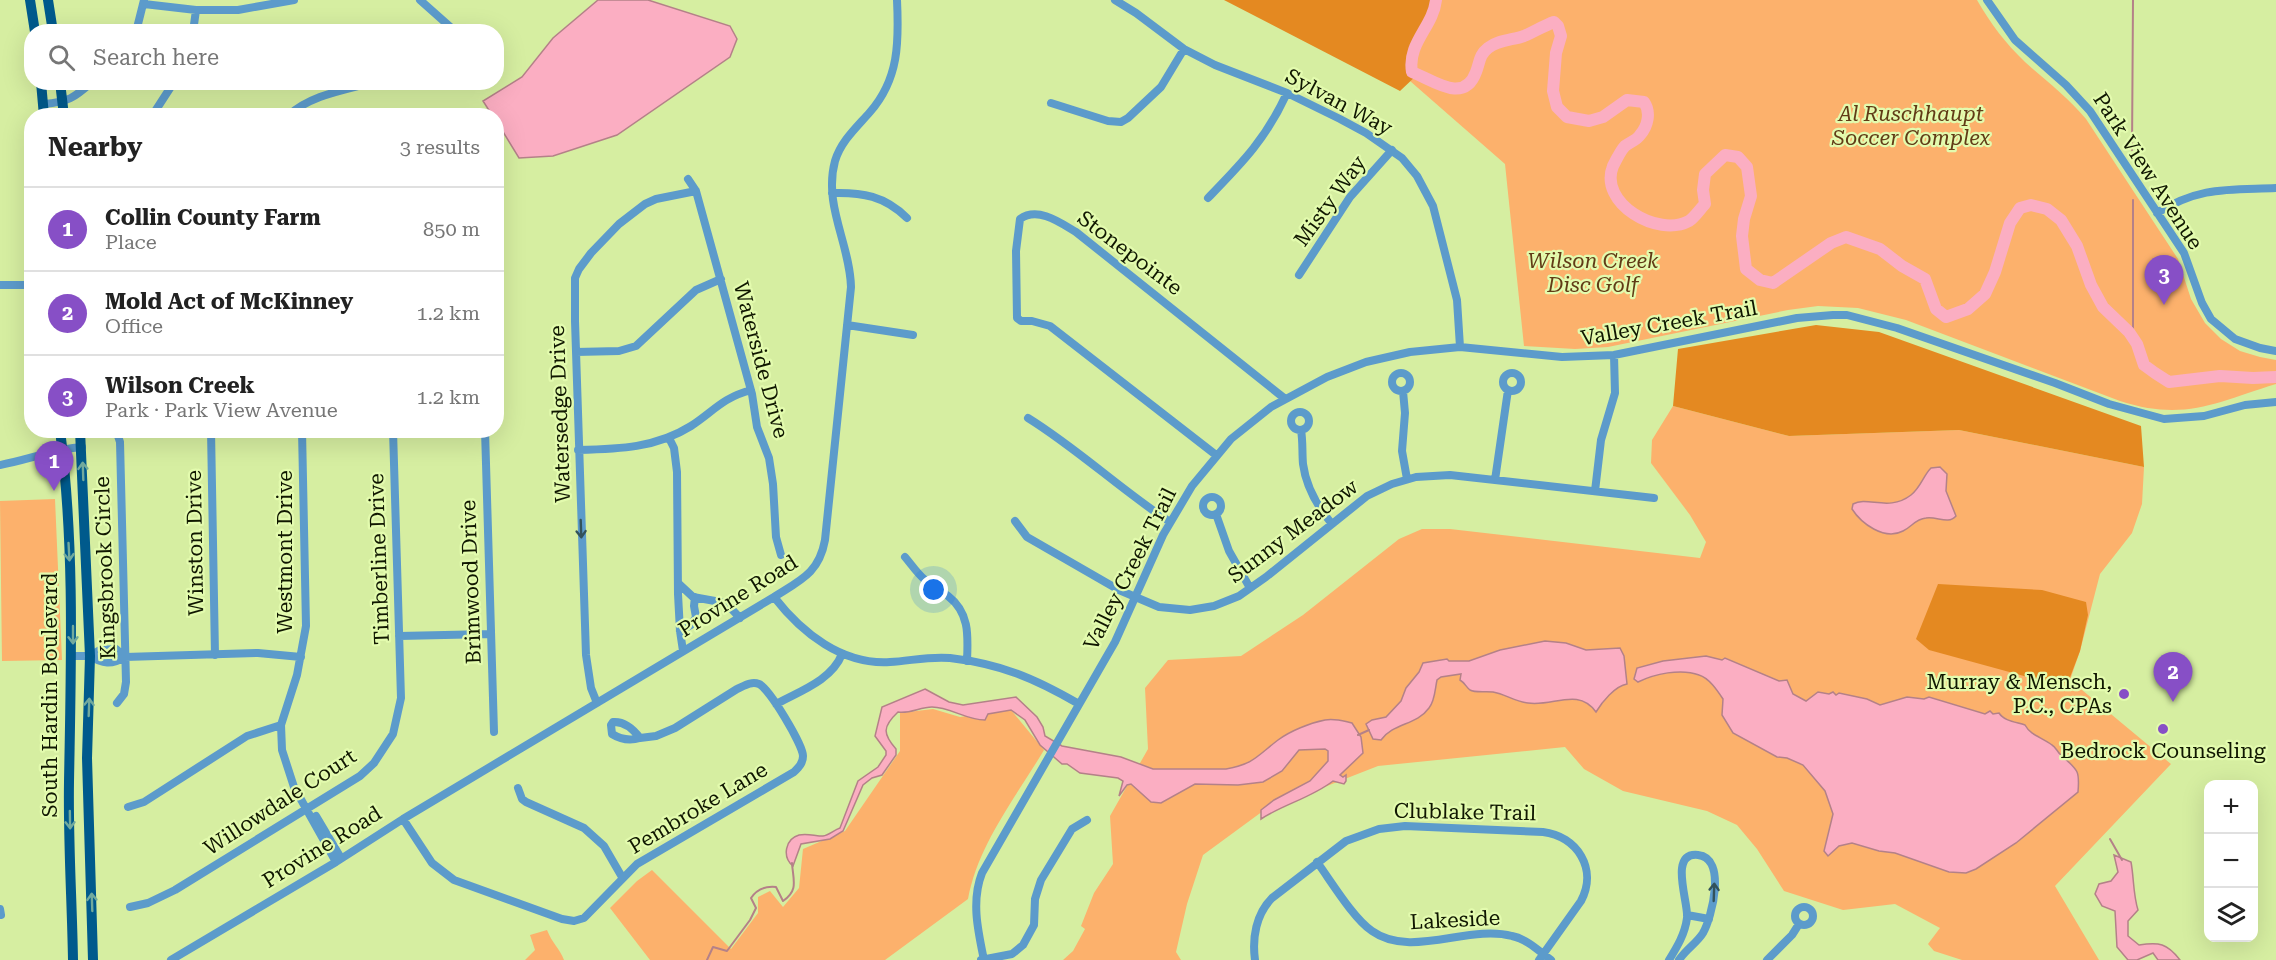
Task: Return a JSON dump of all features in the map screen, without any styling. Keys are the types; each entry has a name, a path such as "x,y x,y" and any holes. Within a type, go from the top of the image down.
{"main road":[{"path":"30,0 34,24"},
{"path":"48,0 52,24"},
{"path":"42,90 44,108"},
{"path":"61,90 63,108"},
{"name":"South Hardin Boulevard","path":"61,438 73,656 69,784 73,960"},
{"name":"South Hardin Boulevard","path":"81,438 90,656 87,758 93,960"}],"street":[{"path":"138,24 144,2 196,10 238,10 294,0"},
{"path":"420,0 447,24"},
{"name":"Provine Road","path":"171,960 740,618 812,572 823,554 851,277 836,219 832,176 838,153 850,133 879,100 893,76 898,54 897,0"},
{"name":"Sylvan Way","path":"1115,0 1136,12 1184,50 1215,65 1287,93 1366,133 1392,150 1417,176 1433,206 1457,300 1460,347"},
{"name":"Park View Avenue","path":"1987,0 2015,40 2084,103 2184,253 2202,303 2211,319 2235,339 2247,345 2276,351"},
{"path":"194,24 196,10"},
{"path":"1052,103 1108,121 1121,122 1161,87 1184,50"},
{"path":"44,104 62,103 75,98 84,90"},
{"path":"157,108 169,90"},
{"path":"298,108 320,97 345,90"},
{"path":"1208,198 1243,163 1258,144 1275,118 1287,93"},
{"name":"Misty Way","path":"1299,274 1350,197 1392,150"},
{"name":"Waterside Drive","path":"688,179 696,191 751,390 757,427 771,469 776,537 781,555"},
{"path":"2157,213 2180,200 2199,193 2276,188"},
{"name":"Watersedge Drive","path":"597,703 587,672 578,450 575,278 583,262 639,207 656,199 696,191"},
{"path":"832,193 856,192 878,197 907,218"},
{"name":"Stonepointe","path":"1216,455 1050,326 1032,321 1021,321 1017,318 1016,250 1020,219 1028,214 1040,214 1076,232 1284,398"},
{"path":"576,352 619,351 636,346 696,290 721,279"},
{"path":"0,285 24,285"},
{"name":"Valley Creek Trail","path":"983,960 976,904 980,879 995,847 1115,642 1170,522 1192,486 1216,455 1244,428 1284,398 1327,377 1366,362 1410,352 1460,347 1562,357 1614,355 1797,318 1847,315 1897,328 2045,379 2109,404 2164,419 2204,416 2245,405 2276,402"},
{"path":"847,325 913,335"},
{"path":"1595,492 1601,440 1615,393 1614,355"},
{"path":"578,450 630,448 657,443 692,425 726,399 751,390"},
{"path":"1495,480 1508,390"},
{"path":"1403,391 1405,412 1402,451 1407,479"},
{"path":"1028,418 1050,432 1133,498 1170,522"},
{"path":"1301,430 1303,464 1308,485 1318,506 1332,524"},
{"name":"Kingsbrook Circle","path":"117,703 124,694 126,682 119,438"},
{"name":"Winston Drive","path":"212,438 215,655"},
{"name":"Westmont Drive","path":"302,438 306,605 301,657 281,725 282,750 287,769 338,860"},
{"name":"Timberline Drive","path":"393,438 401,686"},
{"name":"Brimwood Drive","path":"485,438 494,732"},
{"path":"669,438 676,458 678,584 683,651"},
{"path":"0,465 44,456 63,448 82,447"},
{"name":"Sunny Meadow","path":"1015,521 1027,537 1135,598 1159,607 1190,610 1222,604 1250,588 1372,493 1407,479 1441,475 1654,498"},
{"path":"1215,514 1229,551 1250,588"},
{"path":"905,557 924,580 947,595 961,611 966,621 968,634 967,661"},
{"path":"678,584 695,597 726,603 740,618"},
{"path":"680,628 691,625 696,618 695,597"},
{"path":"774,597 800,627 842,654 873,662 941,657 967,661 1025,675 1079,704"},
{"path":"399,636 490,634"},
{"path":"73,656 90,656 99,662 116,662 124,657 258,653 301,657"},
{"path":"776,705 830,673 839,663 842,654"},
{"name":"Pembroke Lane","path":"403,819 432,863 454,880 568,921 584,918 622,877 653,853 794,772 801,766 804,758 801,747 761,684 749,683 675,728 656,736 640,738"},
{"name":"Willowdale Court","path":"130,907 148,903 175,890 360,776 379,756 393,734 398,717 401,686"},
{"path":"128,807 144,802 247,736 281,725"},
{"path":"518,788 522,799 526,802 570,821 595,837 622,877"},
{"path":"983,960 1012,954 1023,945 1034,925 1035,899 1041,880 1072,829 1087,820"},
{"name":"Clublake Trail","path":"1255,960 1255,934 1264,908 1278,893 1352,838 1396,826 1543,832 1555,834 1573,845 1586,866 1587,882 1581,901 1545,958"},
{"path":"1669,960 1682,938 1687,915 1681,869 1686,859 1698,855 1708,860 1713,870 1714,898 1709,919 1700,938 1687,949 1679,960"},
{"name":"Lakeside","path":"1317,862 1364,924 1384,937 1398,941 1413,941 1501,934 1522,940 1545,958"},
{"path":"1687,915 1709,919"},
{"path":"1767,960 1792,935 1799,924"}],"green space":[{"path":"1435,0 1977,0 2011,48 2086,119 2178,259 2191,299 2205,323 2221,339 2240,351 2276,360 2276,384 2200,407 2164,410 2143,407 2120,401 1906,320 1858,308 1818,306 1788,310 1608,347 1575,349 1524,346 1505,164 1410,81 1418,74 1407,63 1422,36"},
{"path":"1673,406 1789,436 1959,430 2144,467 2142,504 2132,533 2100,574 2070,680 2171,764 2055,886 2099,960 1962,960 1934,951 1928,944 1940,928 1895,904 1843,910 1784,891 1757,849 1737,825 1707,811 1623,791 1584,769 1565,747 1378,766 1263,811 1203,855 1187,904 1176,952 1181,960 1063,960 1073,951 1085,929 1081,926 1094,893 1113,864 1110,816 1148,749 1145,688 1168,660 1241,656 1303,615 1399,539 1422,529 1450,529 1700,558 1706,542 1690,515 1651,463 1652,440"},
{"path":"55,499 62,660 2,661 0,501"},
{"path":"933,709 960,717 1011,710 1044,750 989,840 980,859 968,899 885,960 650,960 610,908 637,881 652,870 731,949 758,913 758,897 770,891 783,907 799,888 803,849 845,831 900,751 900,713"},
{"path":"547,930 564,960 525,960 535,950 530,935"}],"shaded area":[{"path":"598,0 648,0 730,26 737,39 730,57 617,135 553,156 519,158 504,133 504,108 488,108 483,101 522,77 553,38"},
{"path":"1224,0 1435,0 1422,36 1407,62 1418,74 1400,91"},
{"path":"1816,325 1879,332 2141,426 2144,467 1959,430 1789,436 1673,406 1678,349"},
{"path":"1940,467 1947,474 1946,491 1956,516 1953,519 1922,519 1903,531 1888,534 1867,525 1852,509 1853,504 1859,502 1887,503 1903,500 1914,492 1931,468"},
{"path":"1938,584 2042,590 2086,602 2088,615 2080,651 2069,680 2060,686 1929,650 1916,639"},
{"path":"1545,641 1566,643 1586,650 1620,648 1624,656 1627,684 1622,685 1605,699 1596,712 1589,705 1573,699 1537,704 1524,702 1497,693 1470,690 1460,680 1461,674 1441,677 1437,680 1432,702 1424,714 1392,730 1381,740 1373,739 1366,724 1386,717 1401,701 1406,688 1423,663 1447,659 1449,661 1469,661 1500,650"},
{"path":"1706,656 1722,660 1725,658 1779,681 1787,680 1793,694 1806,701 1818,692 1829,694 1833,692 1836,695 1839,693 1867,699 1880,705 1907,697 1924,699 1929,697 1985,714 1990,711 1993,714 1999,713 2007,720 2025,725 2027,729 2055,747 2076,770 2078,792 2016,843 1966,873 1949,872 1895,853 1852,843 1839,846 1828,856 1824,851 1833,814 1825,791 1803,765 1787,758 1777,757 1733,733 1722,715 1723,699 1703,677 1692,673 1676,672 1660,674 1638,682 1634,679 1637,668 1663,661"},
{"path":"925,689 949,702 963,705 1016,697 1037,717 1045,736 1062,746 1121,757 1153,769 1226,769 1243,765 1255,759 1288,734 1307,725 1329,719 1352,723 1361,737 1363,753 1340,775 1343,777 1346,775 1344,784 1333,781 1261,819 1261,810 1274,800 1310,781 1328,761 1328,751 1325,749 1299,750 1282,771 1263,782 1238,785 1195,784 1161,803 1151,802 1131,784 1127,785 1119,796 1123,781 1118,778 1080,773 1067,764 1062,764 1040,745 1025,720 1011,710 988,714 985,720 939,708 928,707 898,712 889,722 886,731 896,749 896,755 882,775 872,778 863,785 843,831 830,839 801,844 793,866 786,853 791,840 802,834 823,836 840,828 858,781 878,767 886,755 886,751 875,736 882,707"},
{"path":"2114,855 2131,862 2138,910 2128,921 2128,936 2139,945 2157,944 2167,947 2180,960 2158,960 2153,953 2137,960 2128,960 2117,947 2115,911 2102,906 2095,894 2099,884 2111,881 2118,872"}],"waterway":[{"path":"1436,0 1434,10 1413,52 1412,72 1447,87 1456,89 1464,87 1471,82 1481,56 1492,45 1524,36 1554,22 1561,36 1556,53 1553,91 1557,107 1567,117 1589,121 1603,117 1627,100 1644,102 1648,114 1645,127 1639,137 1622,150 1613,166 1611,180 1614,193 1622,204 1647,221 1662,225 1676,225 1689,221 1705,204 1703,190 1705,174 1725,155 1738,157 1747,167 1751,196 1742,236 1746,269 1760,280 1773,283 1831,243 1846,237 1880,249 1902,266 1925,279 1936,309 1946,317 1968,309 1985,294 1995,272 2010,223 2020,208 2031,205 2047,209 2061,220 2077,246 2091,285 2103,307 2129,332 2137,344 2144,365 2155,373 2169,382 2220,376 2276,377"},
{"path":"2132,150 2133,0"},
{"path":"2133,200 2133,338"},
{"path":"1358,735 1369,730"},
{"path":"2110,839 2122,860"},
{"path":"707,960 713,947 727,951 750,920 756,908 751,898 756,892 776,887 783,901 788,897 794,884 792,863"}],"place":[{"name":"Wilson Creek","path":"2164,305"},
{"name":"Collin County Farm","path":"54,491"},
{"name":"Murray & Mensch, P.C., CPAs","path":"2124,694"},
{"name":"Mold Act of McKinney","path":"2173,702"},
{"name":"Bedrock Counseling","path":"2163,729"}],"park label":[{"name":"Al Ruschhaupt Soccer Complex","path":"1911,126"},
{"name":"Wilson Creek Disc Golf","path":"1593,273"}]}
